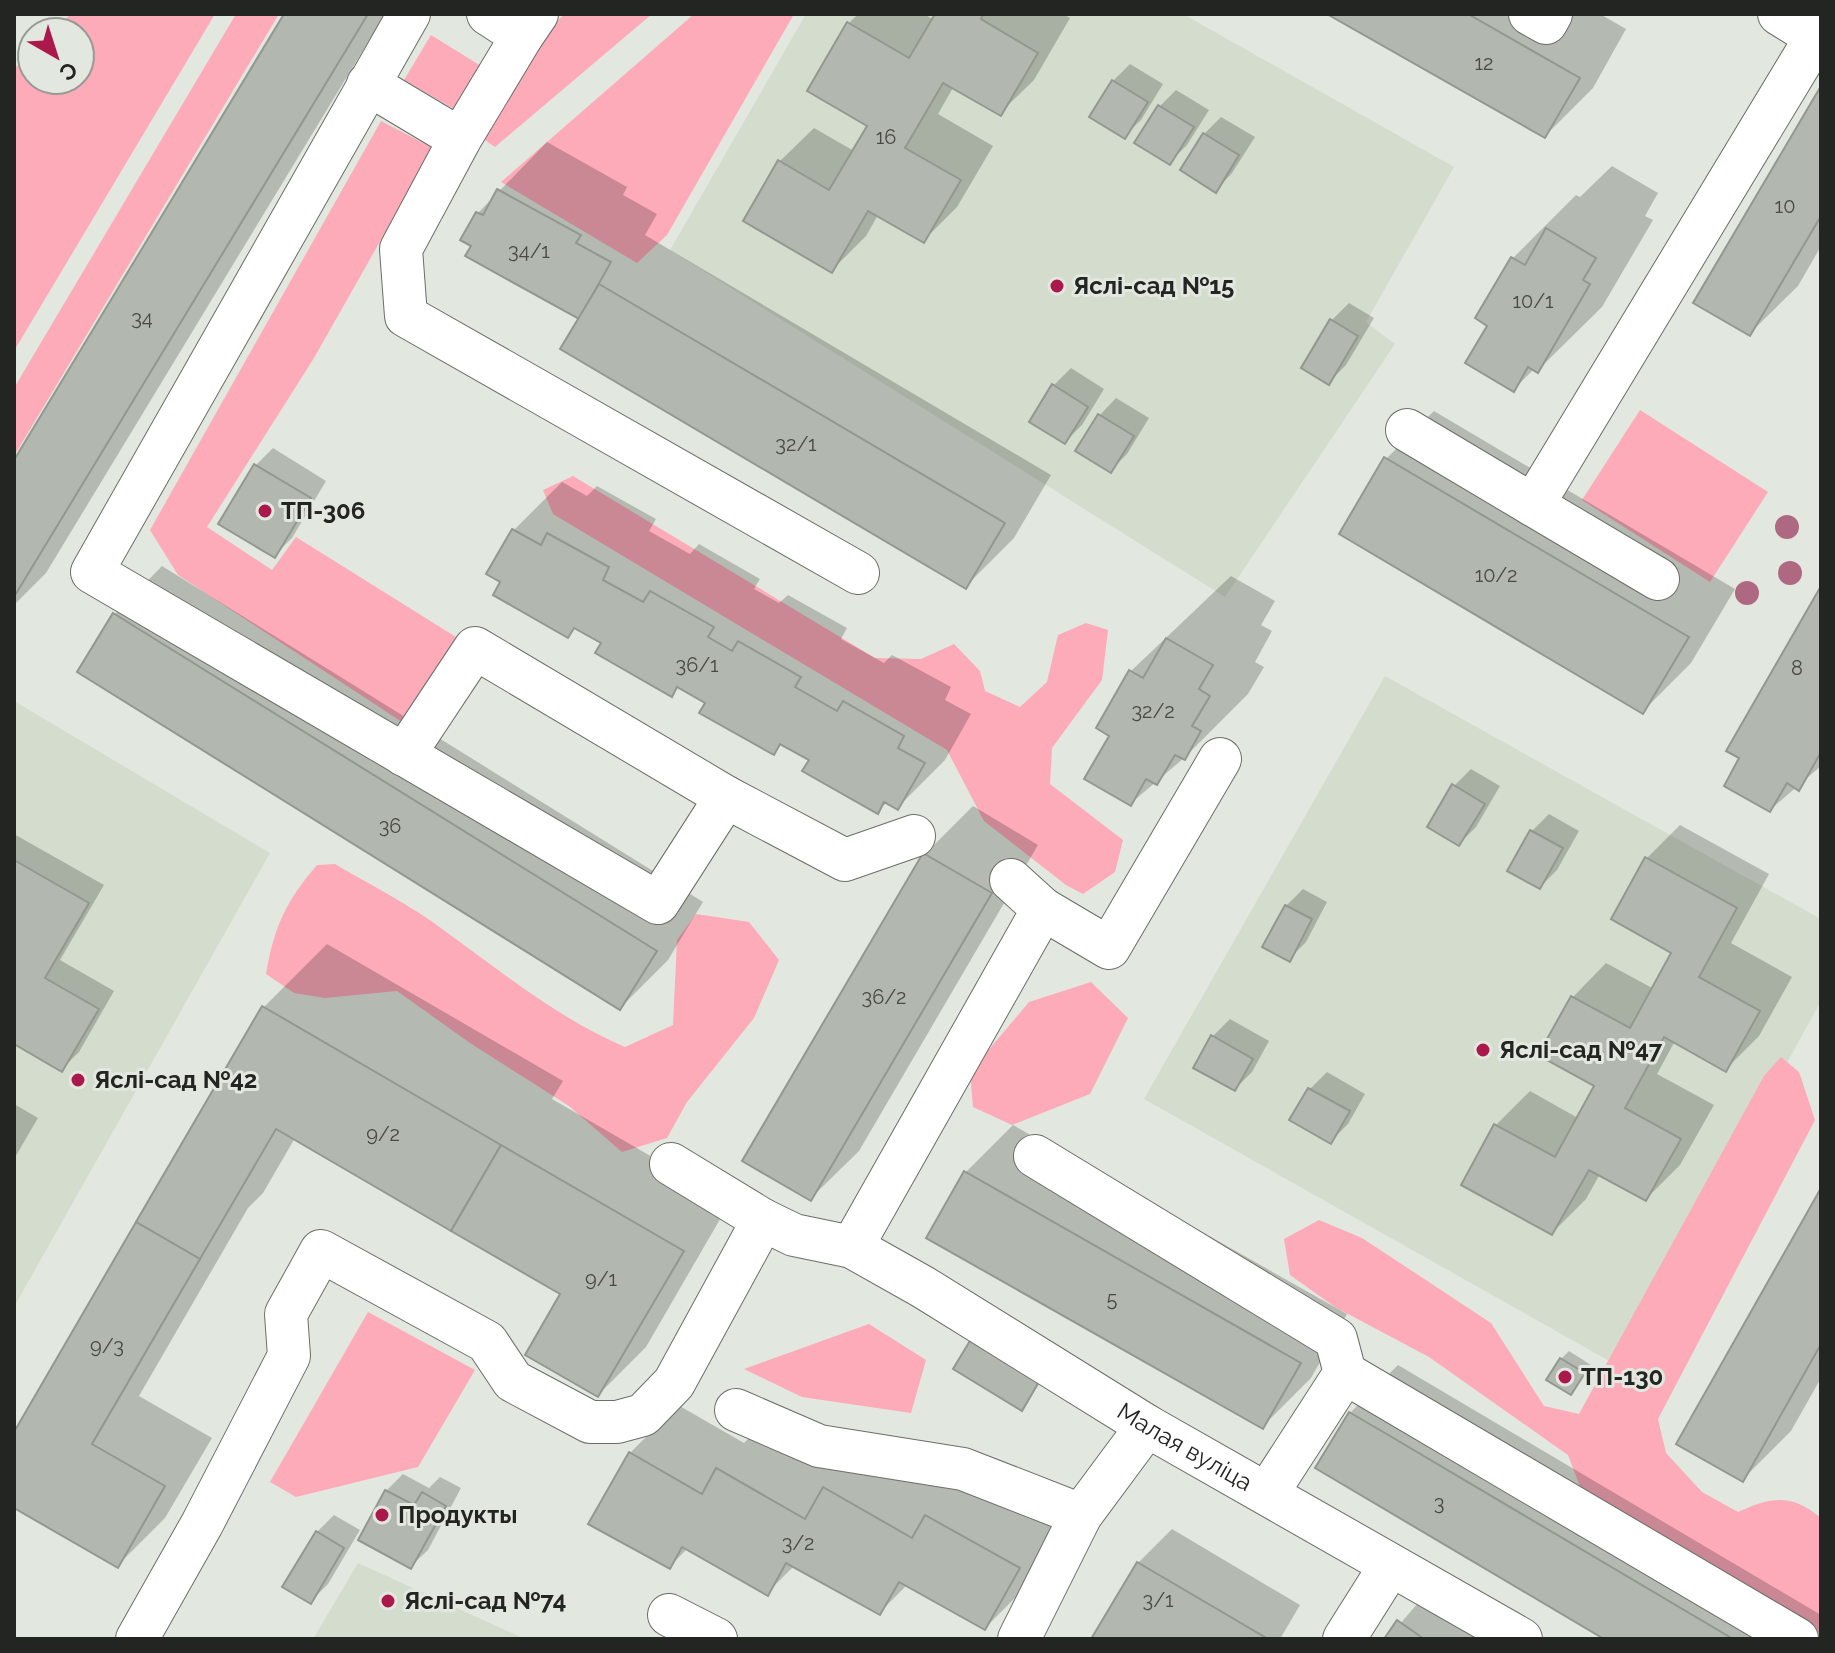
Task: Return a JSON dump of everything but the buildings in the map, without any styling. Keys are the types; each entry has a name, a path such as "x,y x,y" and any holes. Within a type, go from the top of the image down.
{"street":[{"path":"409,14 92,572 658,903 726,797"},
{"path":"1530,14 1546,23 1551,14"},
{"path":"1533,505 1819,34 1779,14"},
{"path":"516,21 460,139 401,249 406,316 858,573"},
{"path":"368,84 460,139"},
{"path":"1407,430 1658,579"},
{"path":"404,755 475,648 726,797 845,860 914,836"},
{"path":"1011,880 1043,909 1109,948 1220,759"},
{"path":"852,1247 1043,909"},
{"path":"1035,1156 1336,1339 1345,1373 1797,1639"},
{"name":"Малая вуліца","path":"671,1164 763,1220 794,1235 852,1247 923,1287 1147,1426 1268,1492 1390,1566 1521,1639"},
{"path":"137,1639 202,1524 289,1356 286,1314 321,1251 487,1342 513,1381 590,1422 617,1422 643,1415 674,1383 763,1220"},
{"path":"1268,1492 1345,1373"},
{"path":"736,1410 819,1446 963,1469 1081,1515"},
{"path":"1019,1639 1081,1515 1147,1426"},
{"path":"1344,1639 1390,1566"},
{"path":"669,1615 716,1639"}],"shaded area":[{"path":"215,14 14,351 14,69 16,67 16,96 96,96 96,16 69,16"},
{"path":"236,14 279,14 14,456 14,388"},
{"path":"565,14 652,14 495,147 482,138 555,23"},
{"path":"694,14 794,14 667,235 637,263 501,182"},
{"name":"Яслі-сад №15","path":"806,14 1183,14 1454,167 1366,322 1395,344 1225,597 670,250"},
{"path":"431,35 481,66 454,109 404,80"},
{"path":"381,121 433,148 314,358 207,527 272,570 296,537 456,637 405,724 178,575 150,530"},
{"path":"1640,410 1768,492 1710,582 1582,500"},
{"path":"573,476 875,658 921,659 954,644 980,671 985,691 1020,707 1047,682 1058,635 1086,623 1108,630 1102,680 1052,748 1050,784 1123,840 1115,872 1083,894 1066,885 984,821 947,750 553,514 543,490"},
{"name":"Яслі-сад №47","path":"1385,676 1821,919 1821,1001 1620,1367 1144,1099"},
{"name":"Яслі-сад №42","path":"14,701 270,853 14,1307"},
{"path":"335,864 419,913 554,1009 625,1047 673,1025 677,940 696,914 749,922 779,960 754,1018 687,1102 667,1138 622,1152 569,1106 470,1043 397,991 325,998 294,993 266,974 277,928 289,903 317,865"},
{"path":"1091,982 1128,1018 1090,1094 1012,1125 973,1107 970,1072 1029,1002"},
{"path":"1781,1057 1799,1072 1815,1120 1658,1419 1666,1453 1702,1492 1738,1512 1761,1503 1781,1500 1800,1504 1821,1518 1821,1633 1802,1630 1584,1497 1568,1455 1429,1357 1335,1307 1290,1275 1284,1239 1319,1220 1362,1238 1491,1323 1544,1406 1579,1414 1764,1076"},
{"path":"368,1312 475,1370 418,1467 296,1497 270,1482"},
{"path":"869,1324 926,1360 911,1413 802,1397 744,1369"},
{"name":"Яслі-сад №74","path":"358,1563 525,1639 313,1639"}],"place":[{"name":"Яслі-сад №15","path":"1057,286"},
{"name":"ТП-306","path":"265,511"},
{"name":"Яслі-сад №47","path":"1483,1050"},
{"name":"Яслі-сад №42","path":"78,1080"},
{"name":"ТП-130","path":"1565,1377"},
{"name":"Продукты","path":"382,1515"},
{"name":"Яслі-сад №74","path":"388,1601"}]}
